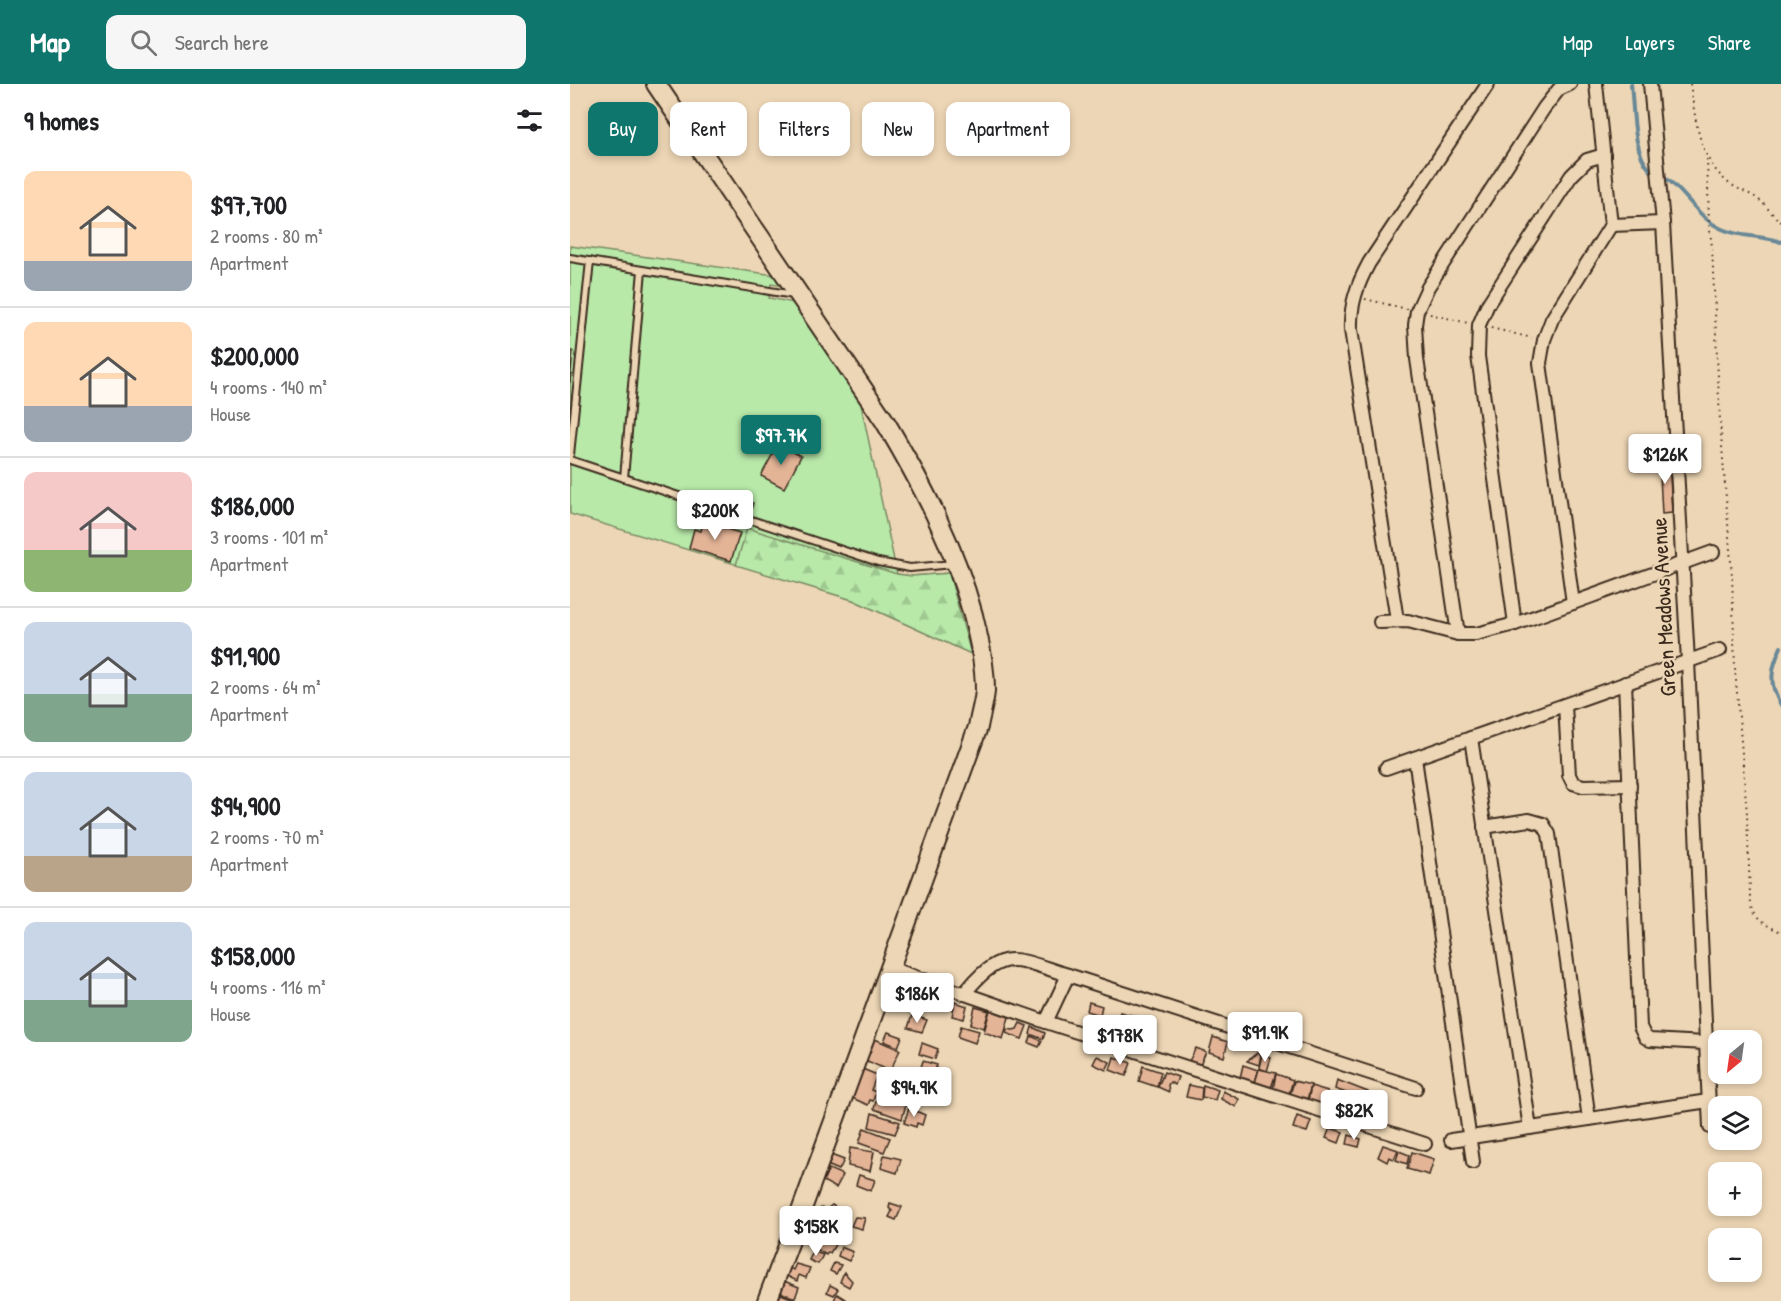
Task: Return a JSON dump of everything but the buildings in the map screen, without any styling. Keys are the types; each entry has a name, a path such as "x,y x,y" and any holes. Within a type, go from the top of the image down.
{"street":[{"path":"656,84 801,296 911,464 935,511 957,563 983,658 985,693 978,727 767,1301"},
{"path":"1397,620 1351,330 1351,308 1369,263 1488,84"},
{"path":"1458,634 1414,340 1418,311 1434,276 1544,108 1559,89 1570,84"},
{"path":"1573,603 1541,373 1541,351 1557,311 1611,225 1596,84"},
{"name":"Green Meadows Avenue","path":"1650,84 1663,223 1688,661 1708,1101"},
{"path":"1515,624 1478,356 1479,326 1495,292 1571,176 1587,160 1604,155"},
{"path":"1611,225 1663,223"},
{"path":"1380,622 1397,620 1420,623 1458,634 1476,634 1515,624 1713,552"},
{"path":"1386,768 1720,650"},
{"path":"1625,683 1642,1033 1650,1040 1706,1043"},
{"path":"1565,705 1569,775 1573,783 1583,786 1630,785"},
{"path":"1471,738 1530,1128"},
{"path":"1415,758 1473,1162"},
{"path":"1485,827 1529,820 1543,824 1549,834 1589,1119"},
{"path":"964,994 980,974 1001,961 1015,959 1416,1088"},
{"path":"890,968 1046,1022 1425,1144"},
{"path":"1046,1022 1068,975"},
{"path":"1451,1140 1708,1101"}],"lane":[{"path":"570,258 801,296"},
{"path":"570,455 590,261"},
{"path":"624,478 642,270"},
{"path":"570,460 895,567 923,567 957,563"}],"path":[{"path":"1690,84 1699,139 1707,159 1730,184 1759,200 1781,222"},
{"path":"1707,159 1716,344 1732,575 1735,668 1748,814 1751,908 1755,917 1781,932"},
{"path":"1354,297 1544,340"}],"green space":[{"path":"570,246 775,275 783,286 771,284 769,298 794,303 860,400 897,574 912,576 949,573 971,654 853,600 570,514"},
{"path":"747,528 897,574 912,576 949,573 971,654 853,600 736,565"}],"waterway":[{"path":"1631,84 1637,141 1644,162 1650,170"},
{"path":"1667,179 1714,225 1737,234 1781,242"},
{"path":"1781,647 1772,676 1774,690 1781,705"}]}
